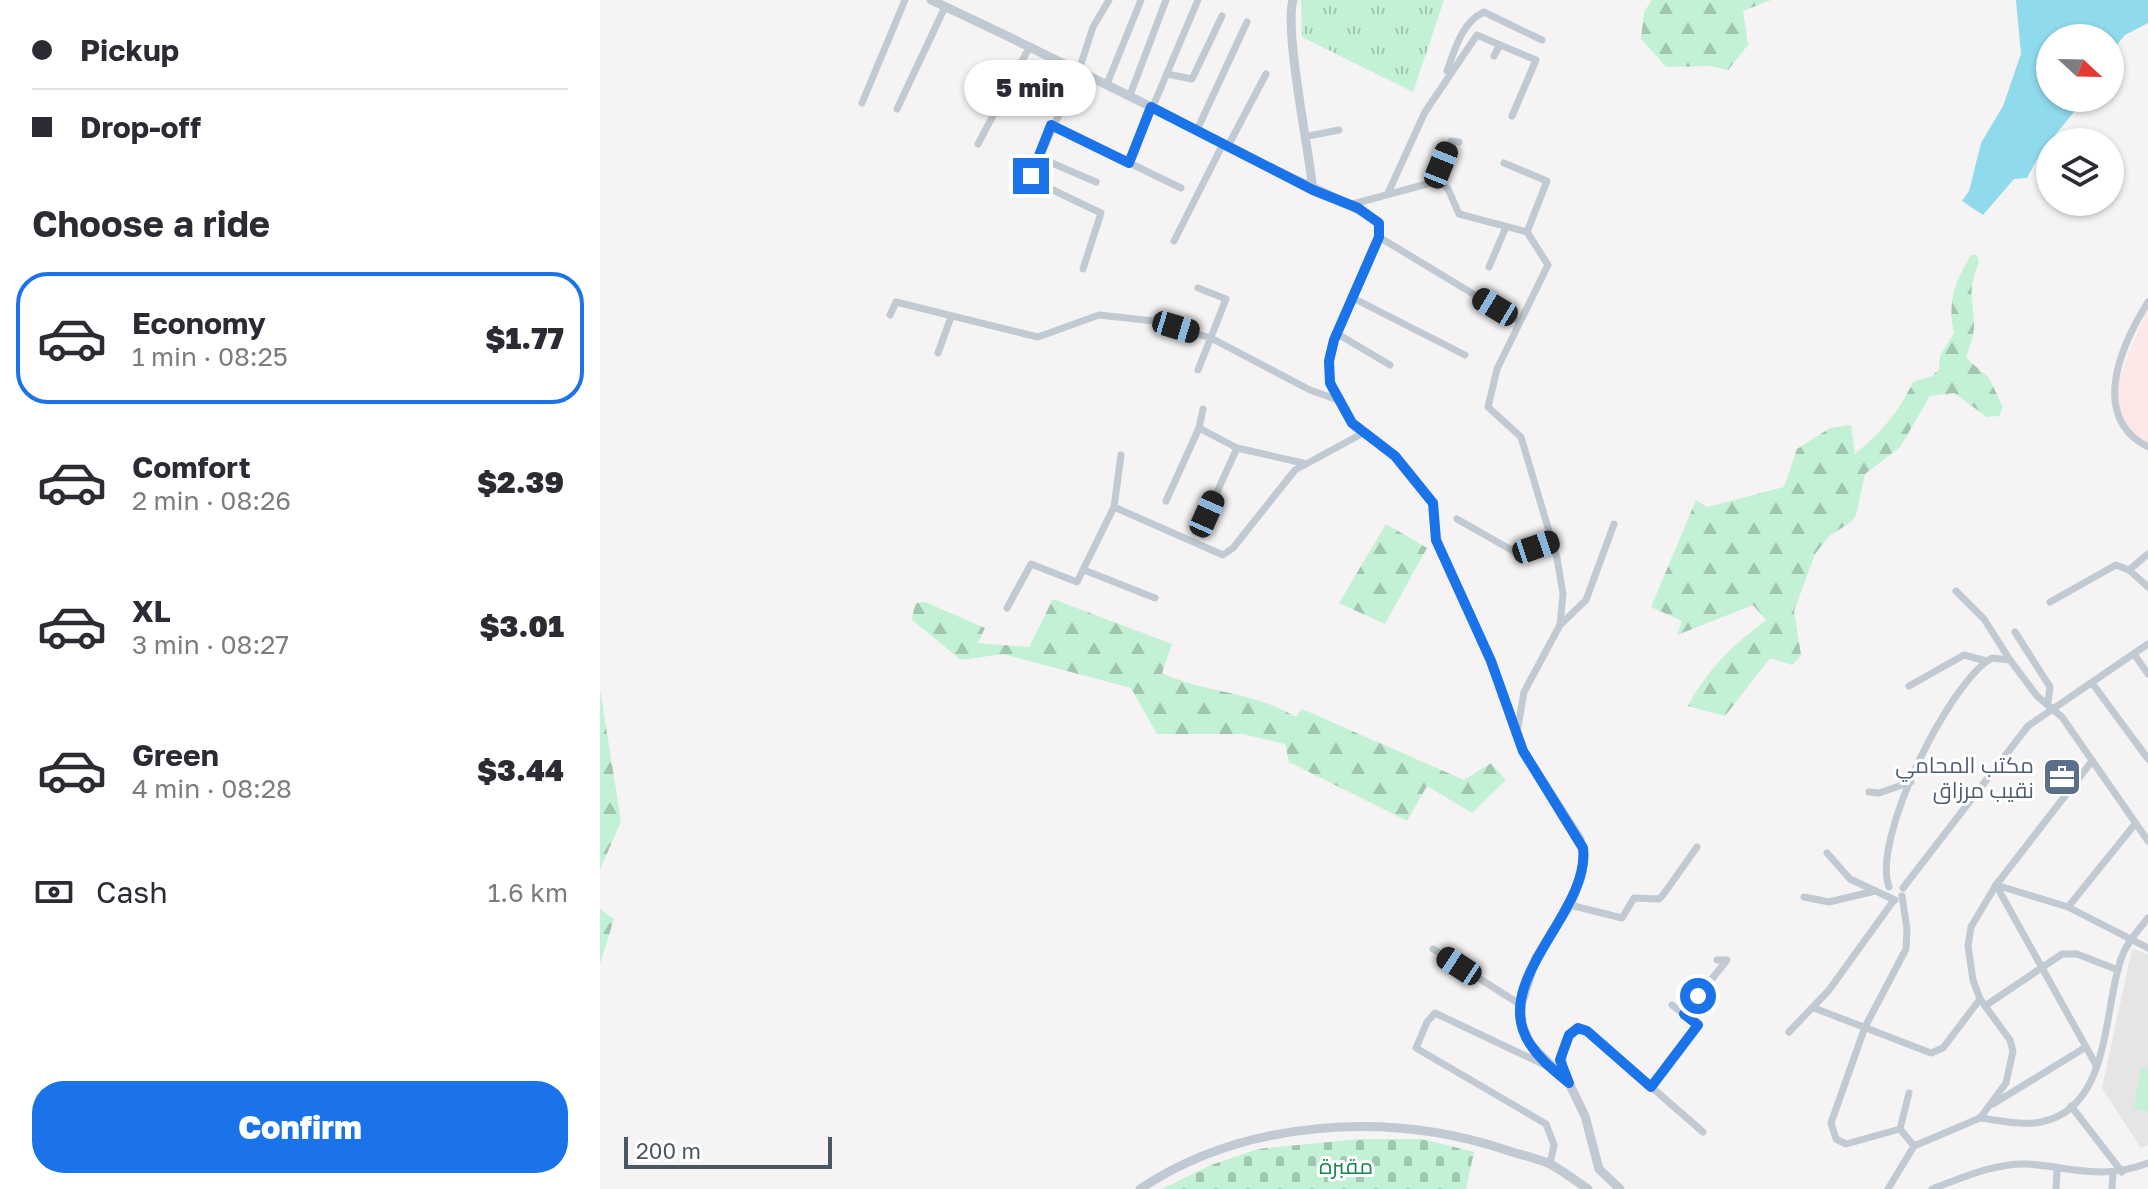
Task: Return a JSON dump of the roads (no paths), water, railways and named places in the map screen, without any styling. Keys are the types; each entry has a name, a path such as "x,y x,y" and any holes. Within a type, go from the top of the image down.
{"street":[{"path":"862,103 905,0"},
{"path":"931,0 949,5 1130,95 1379,223 1379,237 1336,333 1329,361 1330,383 1352,423 1395,456 1433,503 1436,540 1491,661 1517,735 1538,779 1583,848 1583,867 1570,905 1536,958 1521,1005 1524,1033 1549,1067"},
{"path":"1083,269 1101,213 1031,181 1051,125 1079,70 1093,27 1109,0"},
{"path":"1107,84 1141,0"},
{"path":"1130,95 1166,0"},
{"path":"1129,163 1198,0"},
{"path":"1293,0 1295,55 1313,190"},
{"path":"897,109 949,5"},
{"path":"1388,193 1443,80 1462,33 1473,17 1484,12 1542,40"},
{"path":"1167,74 1192,79 1222,16"},
{"path":"1197,130 1247,22"},
{"path":"1443,80 1477,35 1536,60 1512,116"},
{"path":"1494,56 1500,45"},
{"path":"978,144 1030,46"},
{"path":"1174,241 1266,74"},
{"path":"1051,125 1181,188"},
{"path":"1308,136 1339,130"},
{"path":"1435,181 1451,141 1459,142"},
{"path":"1038,157 1096,182"},
{"path":"1504,163 1547,181 1527,232"},
{"path":"1349,205 1435,181 1445,184 1459,214 1527,232 1548,265 1497,369 1488,407 1521,437 1553,541 1563,594 1560,625"},
{"path":"1489,267 1506,227"},
{"path":"1379,237 1518,321"},
{"path":"1198,288 1226,298 1198,370"},
{"path":"1351,297 1465,355"},
{"path":"890,315 896,302 1038,337 1099,315 1125,316 1211,338 1310,390 1338,400"},
{"path":"2148,302 2127,345 2113,389 2114,407 2120,423 2129,434 2148,447"},
{"path":"938,353 951,317"},
{"path":"1336,333 1390,365"},
{"path":"1166,501 1199,428 1203,409"},
{"path":"1199,428 1237,448 1303,463"},
{"path":"1114,507 1223,555 1233,548 1303,463 1365,432"},
{"path":"1207,514 1237,448"},
{"path":"1007,608 1031,564 1077,582 1114,507 1121,455"},
{"path":"1457,519 1515,552 1553,541"},
{"path":"1517,735 1524,692 1560,625 1586,600 1614,524"},
{"path":"2129,570 2148,554"},
{"path":"2050,602 2116,565 2129,570 2148,587"},
{"path":"1084,570 1155,598"},
{"path":"1956,591 1984,619 2037,696 2051,705 2148,841"},
{"path":"2015,632 2050,687 2051,705"},
{"path":"1827,853 1850,879 1876,891 1890,894 1902,892 2028,726 2051,705 2092,683 2148,644"},
{"path":"2134,654 2148,674"},
{"path":"1909,686 1964,655 1986,661"},
{"path":"1890,894 1885,872 1887,849 1934,729 1986,661 1997,657 2010,660"},
{"path":"2092,683 2148,759"},
{"path":"1980,1118 2006,1083 2013,1051 2003,1028 1983,1002 1968,946 1978,910 2092,761"},
{"path":"1869,792 1879,793 1911,782"},
{"path":"2068,907 2135,824"},
{"path":"1570,905 1622,918 1634,898 1659,899 1697,847"},
{"path":"1789,1032 1814,1008 1896,884 1902,892 1906,949 1865,1027 1832,1117 1831,1129 1836,1139 1850,1144 1900,1129"},
{"path":"1996,885 2085,913 2100,926 2148,948"},
{"path":"1996,885 2096,1065"},
{"path":"1804,897 1829,902 1876,891"},
{"path":"1888,1189 1914,1146 1980,1118 2039,1122 2071,1106 2086,1091 2096,1065 2118,970 2130,942 2148,918"},
{"path":"1433,949 1521,1005"},
{"path":"1814,1008 1924,1052 1937,1052 1983,1002 2069,953 2118,970"},
{"path":"1684,1014 1727,960 1717,960"},
{"path":"1651,1087 1698,1025 1672,1005"},
{"path":"1550,1164 1554,1145 1546,1124 1416,1048 1427,1022 1435,1013 1549,1067 1569,1083"},
{"path":"1620,1189 1599,1169 1585,1116 1560,1060 1569,1035 1578,1028 1587,1031 1703,1132"},
{"path":"1988,1107 2086,1047"},
{"path":"1900,1129 1909,1093"},
{"path":"2071,1106 2117,1172"},
{"path":"1140,1189 1190,1162 1253,1139 1327,1128 1377,1126 1448,1134 1550,1164 1588,1189"},
{"path":"1900,1129 1914,1146"},
{"path":"1932,1189 1998,1166 2028,1164 2057,1170 2117,1172 2148,1163"},
{"path":"2056,1189 2057,1170"},
{"path":"2112,1189 2117,1172"}],"water":[{"path":"2016,0 2148,0 2148,23 2124,36 2124,24 2036,24 2036,112 2074,112 2061,128 2036,128 2036,161 2027,178 2014,179 1983,215 1962,201 1969,191 1981,143 2003,106 2021,54"}],"place":[{"name":"مكتب المحامي نقيب مرزاق","path":"2062,777"}],"park label":[{"name":"مقبرة","path":"1346,1165"}]}
